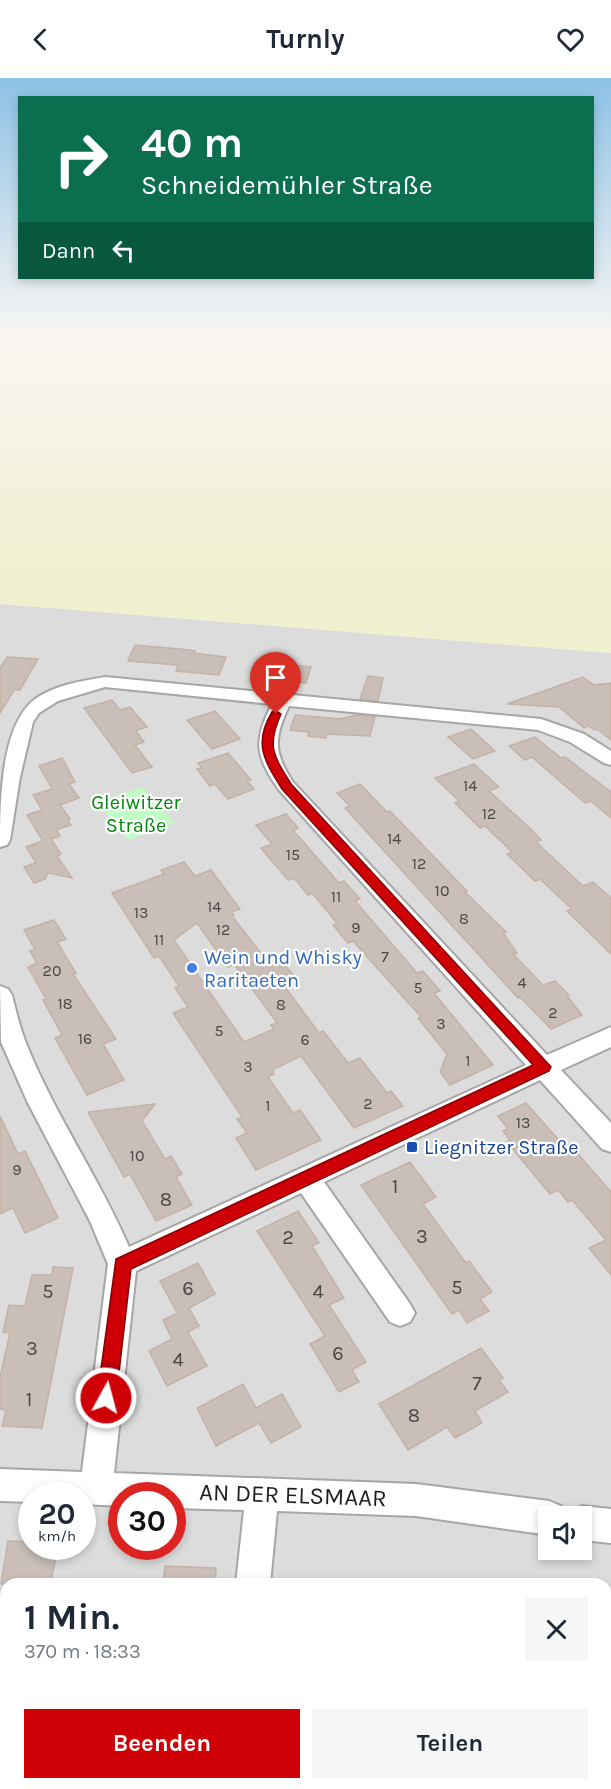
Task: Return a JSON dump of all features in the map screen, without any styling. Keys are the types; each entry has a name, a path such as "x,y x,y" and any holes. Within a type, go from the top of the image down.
{"street":[{"path":"0,840 8,778 25,718 38,705 53,696 77,687 105,682 541,725 577,738 611,759"},
{"path":"282,701 270,727 267,753 286,786 611,1141"},
{"path":"0,995 13,1042 41,1103 103,1218 123,1264 96,1487"},
{"path":"123,1264 611,1036"},
{"path":"307,1180 400,1313"},
{"name":"AN DER ELSMAAR","path":"0,1485 18,1485"},
{"name":"AN DER ELSMAAR","path":"96,1487 416,1500 538,1517"},
{"path":"254,1578 262,1494"},
{"path":"592,1523 611,1526"}],"shaded area":[{"path":"0,604 611,653 611,1578 0,1578"}],"green space":[{"path":"0,416 611,416 611,653 0,604"},
{"name":"Gleiwitzer Straße","path":"143,787 174,823 128,840 98,803"}],"building":[{"path":"135,645 190,650 195,651 194,653 226,657 219,675 176,671 178,665 128,661"},
{"path":"7,657 38,659 20,690 14,690 0,713 0,668"},
{"path":"268,663 311,667 306,683 262,679"},
{"path":"368,676 383,678 378,701 360,699"},
{"path":"583,677 594,685 611,683 611,740 597,729 594,730 589,726 584,728 559,707 507,704"},
{"path":"112,700 120,710 130,707 147,727 136,731 144,742 135,745 152,767 132,773 84,708"},
{"path":"215,711 240,739 212,749 187,720"},
{"path":"295,715 341,719 355,715 375,717 370,736 326,734 326,738 308,736 309,732 290,730"},
{"path":"471,729 495,751 473,759 448,737"},
{"path":"535,737 611,792 611,818 591,801 585,803 532,757 525,760 509,746"},
{"path":"228,753 251,780 247,781 254,789 228,799 215,784 210,786 197,769 202,768 198,763"},
{"path":"62,758 75,782 69,784 79,798 60,805 70,819 68,821 71,825 56,830 60,836 51,839 61,854 57,856 72,878 48,873 45,879 34,883 24,867 36,863 26,847 43,841 27,815 42,810 33,795 52,789 39,766"},
{"path":"474,764 499,787 489,791 541,840 536,842 583,886 593,882 611,898 611,954 567,911 572,909 540,879 535,881 507,854 512,852 485,826 480,828 455,803 459,801 435,778"},
{"path":"360,784 387,812 390,811 467,891 465,892 506,932 503,933 517,953 513,954 543,985 555,981 569,995 567,996 582,1015 551,1029 520,997 518,998 345,808 350,806 337,793"},
{"path":"286,814 298,828 293,830 339,883 344,881 360,899 355,901 417,973 423,971 440,991 434,993 493,1065 450,1085 440,1072 447,1054 418,1018 421,1017 353,941 348,943 333,925 337,923 312,893 308,895 294,878 288,880 261,848 272,844 256,825"},
{"path":"184,862 195,876 211,870 240,909 231,912 234,915 232,916 271,966 283,962 293,975 280,980 319,1033 323,1031 348,1063 360,1058 387,1093 391,1091 403,1106 354,1128 301,1056 272,1070 274,1074 268,1077 293,1113 300,1110 321,1140 256,1170 236,1138 247,1133 237,1119 242,1117 173,1013 188,1007 175,988 179,986 159,956 154,958 112,893 164,874 161,870","holes":["197,923 228,967 234,964 277,1023 271,1025 274,1029 244,1042 174,940"]},
{"path":"54,920 66,939 57,942 76,973 73,974 116,1039 103,1044 124,1080 87,1095 55,1038 62,1035 28,967 37,963 30,951 35,950 24,930"},
{"path":"526,1103 572,1155 577,1153 611,1192 611,1275 589,1248 606,1240 572,1200 568,1202 558,1190 550,1194 507,1142 510,1140 503,1131 508,1129 498,1116"},
{"path":"155,1104 142,1121 165,1159 171,1156 182,1174 176,1177 192,1205 156,1221 130,1174 124,1177 88,1112"},
{"path":"0,1116 18,1154 25,1151 58,1218 25,1233 13,1208 0,1214"},
{"path":"410,1162 436,1197 423,1204 466,1263 469,1261 492,1292 480,1299 489,1311 467,1323 459,1310 452,1314 361,1185"},
{"path":"298,1211 319,1243 312,1246 344,1298 329,1305 366,1362 352,1370 359,1382 339,1392 310,1344 325,1336 257,1231"},
{"path":"198,1263 215,1294 189,1308 199,1326 188,1332 207,1366 167,1386 149,1351 172,1339 163,1320 177,1313 160,1281"},
{"path":"53,1267 73,1268 42,1428 2,1426 6,1410 0,1409 0,1377 10,1333 3,1332 9,1305 25,1306 32,1275 52,1275"},
{"path":"481,1348 503,1378 499,1380 508,1392 475,1411 482,1423 455,1438 447,1427 408,1450 379,1404"},
{"path":"243,1384 256,1408 282,1394 301,1427 271,1443 259,1423 216,1446 197,1408"},
{"path":"8,1541 18,1541 18,1560 56,1560 51,1578 2,1578"},
{"path":"165,1566 216,1568 215,1578 164,1578"}],"place":[{"name":"Wein und Whisky Raritaeten","path":"192,968"},
{"name":"Liegnitzer Straße","path":"412,1147"}],"route":[{"path":"106,1398 123,1264 307,1180 544,1067 286,786 272,766 267,753 266,741 276,714"}]}
